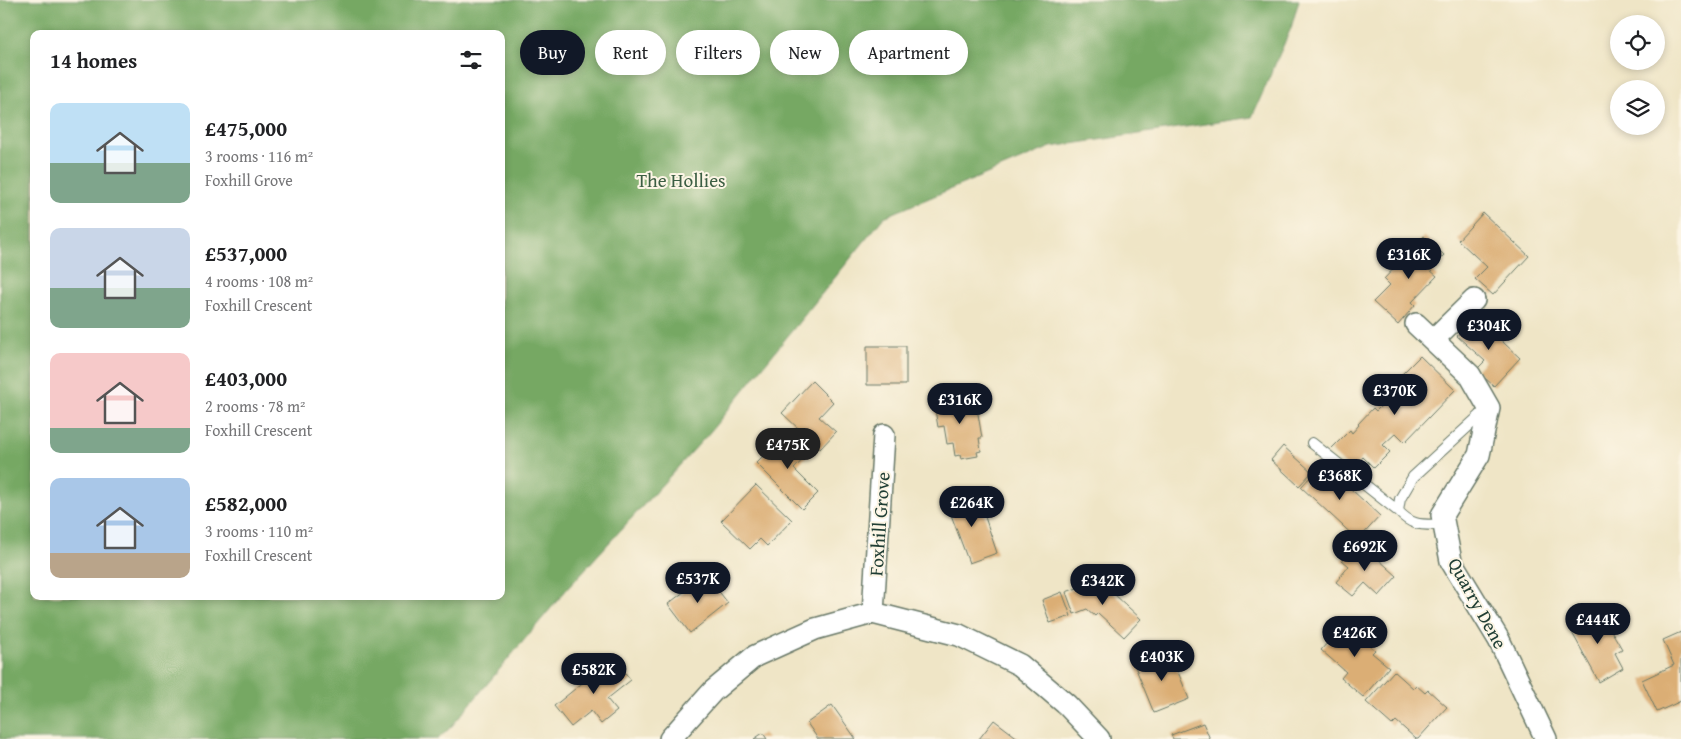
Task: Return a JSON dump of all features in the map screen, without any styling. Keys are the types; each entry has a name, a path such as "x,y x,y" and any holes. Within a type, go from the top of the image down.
{"street":[{"path":"1433,340 1474,300"},
{"path":"1416,324 1470,375 1489,408"},
{"name":"Quarry Dene","path":"1489,408 1479,455 1442,515 1451,561 1499,640 1546,739"},
{"name":"Foxhill Grove","path":"873,613 884,435"},
{"path":"670,739 713,691 755,656 815,630 873,613 959,635 1020,665 1067,705 1099,739"}],"lane":[{"path":"1398,511 1400,499 1413,477 1489,408"},
{"path":"1312,443 1406,518 1416,524 1444,525"}],"green space":[{"name":"The Hollies","path":"0,0 1299,0 1291,28 1252,117 1051,147 884,217 710,432 567,589 451,727 438,739 0,739"}],"building":[{"path":"1483,213 1529,256 1493,295 1475,279 1487,267 1458,240"},
{"path":"1424,236 1444,255 1430,270 1437,276 1412,302 1415,305 1398,325 1373,302 1390,285 1384,279"},
{"path":"1475,316 1520,358 1494,386 1476,370 1485,361 1457,336"},
{"path":"867,346 906,346 906,385 867,385"},
{"path":"1420,356 1455,390 1405,442 1396,433 1383,445 1390,452 1374,468 1363,457 1351,470 1330,450 1350,430 1352,433 1373,408 1376,411 1400,387 1394,382"},
{"path":"812,381 833,402 819,417 836,432 820,449 782,413"},
{"path":"945,396 946,401 968,398 969,403 976,402 982,438 979,438 981,451 977,452 978,456 961,459 960,455 955,456 953,443 947,444 944,426 938,427 933,398"},
{"path":"785,434 807,455 794,469 818,493 802,509 756,463"},
{"path":"1283,446 1312,472 1299,486 1271,460"},
{"path":"1323,463 1380,516 1358,540 1301,487"},
{"path":"756,485 792,520 767,546 760,539 750,549 721,521"},
{"path":"977,493 997,553 969,563 947,504"},
{"path":"1358,541 1397,576 1379,596 1365,583 1353,596 1336,582 1349,566 1342,560"},
{"path":"706,575 728,603 690,633 668,604"},
{"path":"1099,580 1141,619 1124,637 1098,613 1095,616 1087,609 1074,614 1066,592"},
{"path":"1062,592 1071,616 1050,623 1042,600"},
{"path":"1599,610 1622,649 1615,653 1623,668 1599,682 1569,627"},
{"path":"1347,620 1368,639 1366,642 1375,650 1372,653 1389,667 1363,697 1341,678 1346,672 1321,650"},
{"path":"1681,632 1681,701 1657,712 1642,680 1674,665 1663,640"},
{"path":"1169,650 1189,699 1154,713 1134,664"},
{"path":"613,658 631,680 607,699 617,711 601,724 591,711 571,727 554,706"},
{"path":"1394,671 1413,688 1416,685 1425,693 1428,690 1447,707 1418,739 1396,721 1392,725 1366,702"},
{"path":"832,705 856,739 818,739 807,723"},
{"path":"994,720 1019,739 979,739"},
{"path":"1203,723 1210,739 1173,739 1171,735"},
{"path":"763,733 767,739 754,739"}]}
